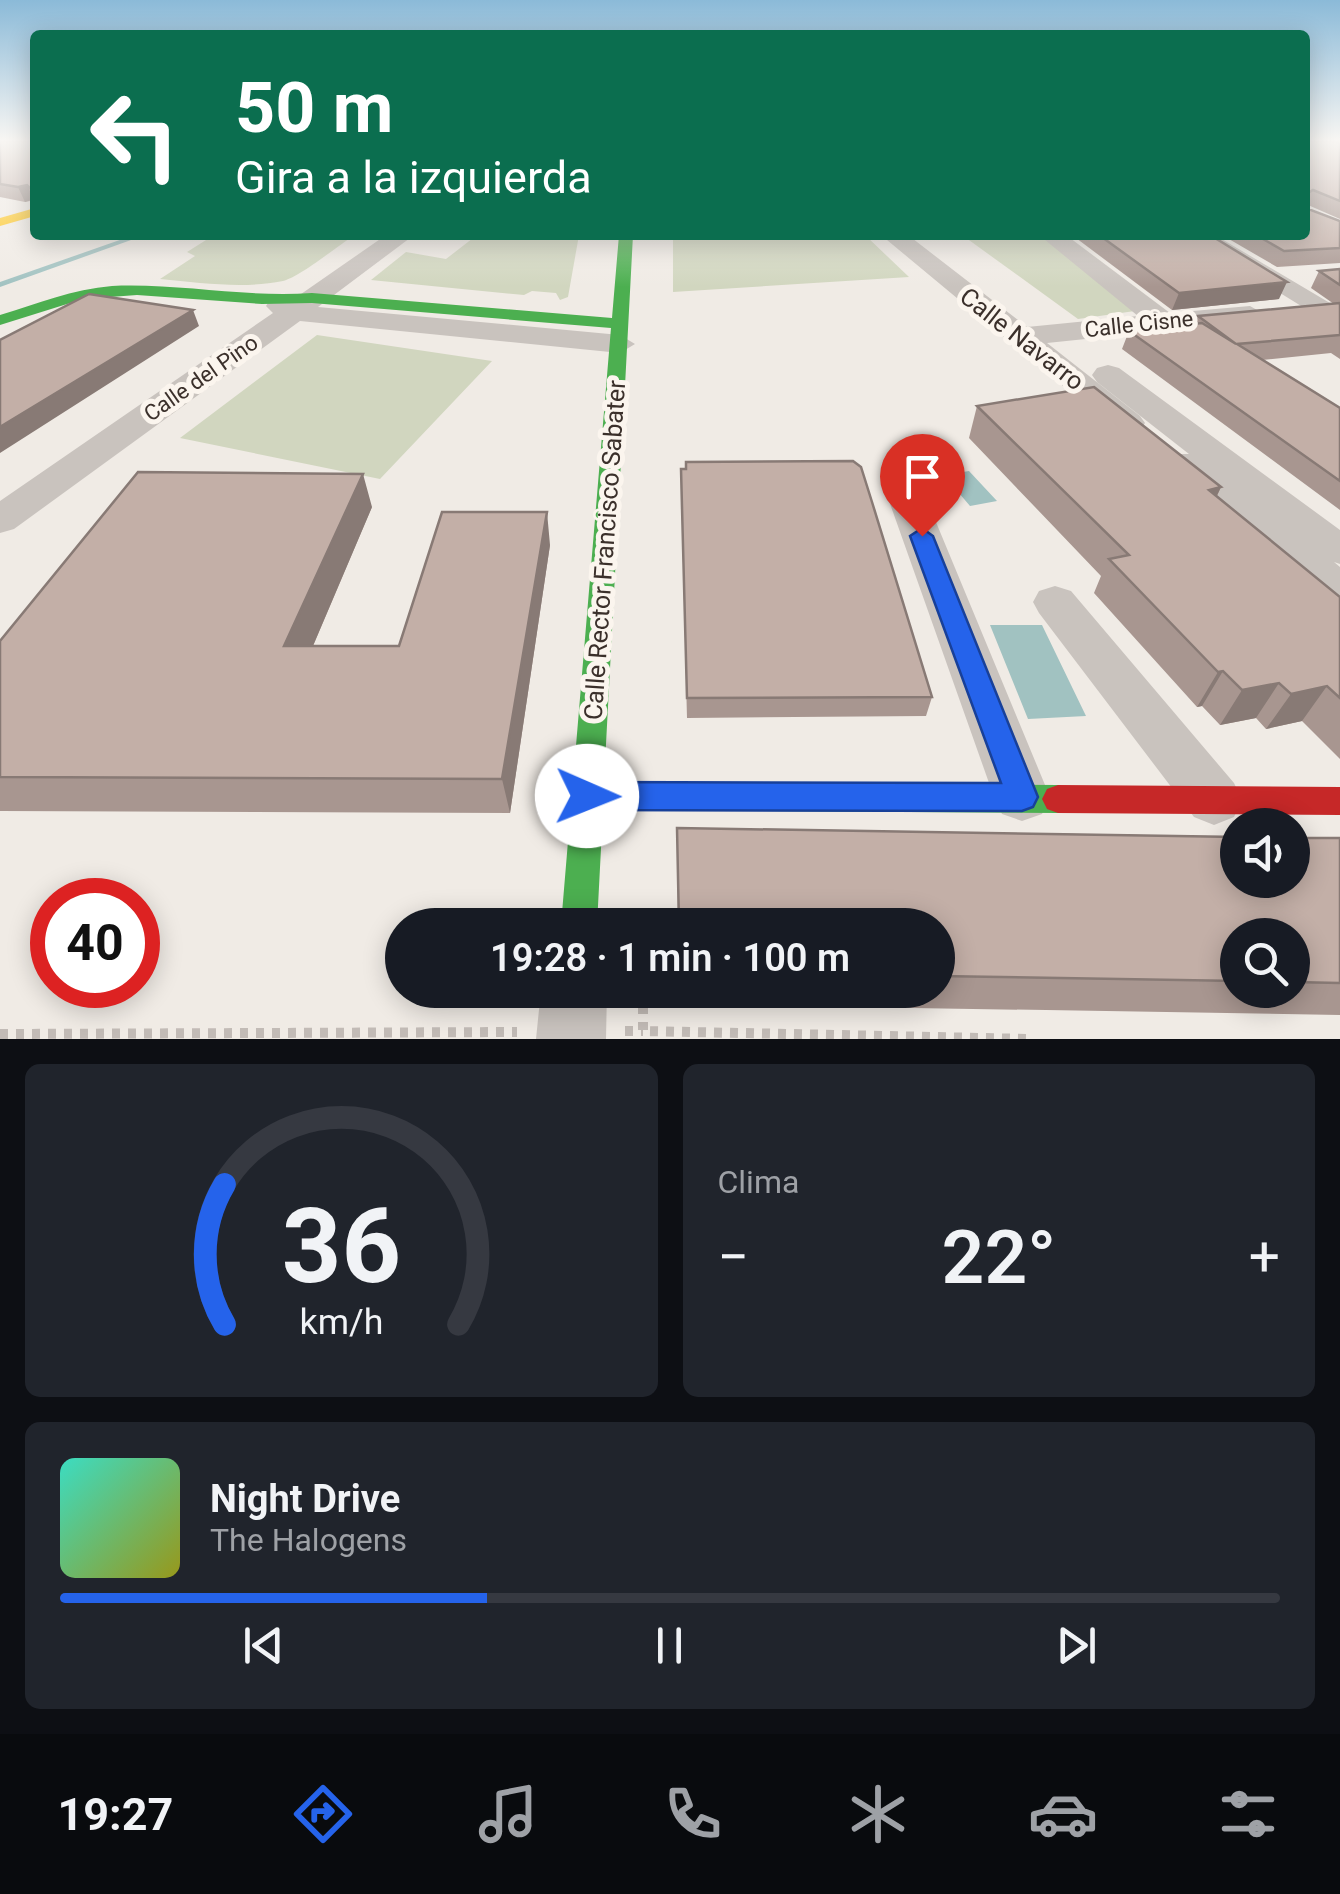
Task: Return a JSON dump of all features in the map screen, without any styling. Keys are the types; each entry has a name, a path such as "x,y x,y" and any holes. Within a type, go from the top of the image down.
{"street":[{"path":"0,222 30,213"},
{"name":"Calle del Pino","path":"0,520 294,305 373,240"},
{"name":"Calle del Pino","path":"0,490 394,240"},
{"name":"Calle Rector Francisco Sabater","path":"580,908 626,240"},
{"name":"Calle Navarro","path":"900,240 1019,337 1337,575"},
{"name":"Calle Navarro","path":"931,240 1054,334 1337,575"},
{"path":"1057,240 1162,321"},
{"path":"1206,240 1329,314"},
{"path":"1271,279 1322,275"},
{"path":"0,320 107,291 620,334"},
{"name":"Calle Cisne","path":"1019,337 1162,321 1329,314"},
{"path":"907,498 1022,797"},
{"path":"1054,602 1214,800"},
{"path":"587,796 1340,801"}],"path":[{"path":"643,1008 643,1031"},
{"path":"0,1034 573,1020 643,1031 1031,1039"}],"green space":[{"path":"206,240 348,240 283,281 238,285 160,279 195,256 187,252"},
{"path":"471,240 578,240 568,297 560,300 556,293 532,291 524,295 371,280 406,252 446,259"},
{"path":"673,240 870,240 909,277 673,292"},
{"path":"969,240 1048,240 1135,311 1078,319"},
{"path":"317,335 492,361 380,479 180,438"}],"water":[{"path":"950,456 997,501 970,506 931,460"},
{"path":"990,625 1042,625 1086,716 1028,719"}],"building":[{"path":"1310,189 1340,189 1340,201 1310,192"},
{"path":"1310,210 1340,221 1340,248 1284,251 1265,240 1310,240"},
{"path":"1106,240 1218,240 1287,282 1179,293"},
{"path":"1340,269 1340,285 1319,271"},
{"path":"89,294 193,310 0,427 0,340"},
{"path":"1340,303 1340,335 1237,344 1340,408 1340,481 1129,331 1202,323 1236,344 1198,316"},
{"path":"1094,387 1221,487 1209,490 1340,597 1340,698 1327,686 1291,694 1279,683 1242,690 1223,671 1218,672 1109,559 1129,555 977,406"},
{"path":"853,461 861,467 932,697 687,698 681,469 686,469 686,462"},
{"path":"138,472 363,474 284,646 399,646 442,512 547,512 502,779 0,777 0,641"},
{"path":"677,828 1220,837 1220,898 1310,898 1310,838 1340,838 1340,983 1310,982 1310,918 1220,918 1220,981 955,976 955,908 679,908"}],"waterway":[{"path":"0,285 127,240"}],"traffic: fast":[{"path":"580,908 626,240"},
{"path":"0,320 83,295 137,291 312,298 621,324"},
{"path":"587,796 1058,799"}],"traffic: slow":[{"path":"0,222 30,213"}],"traffic: jam":[{"path":"1058,799 1340,801"}],"route":[{"path":"587,796 1022,797 922,536"}]}
